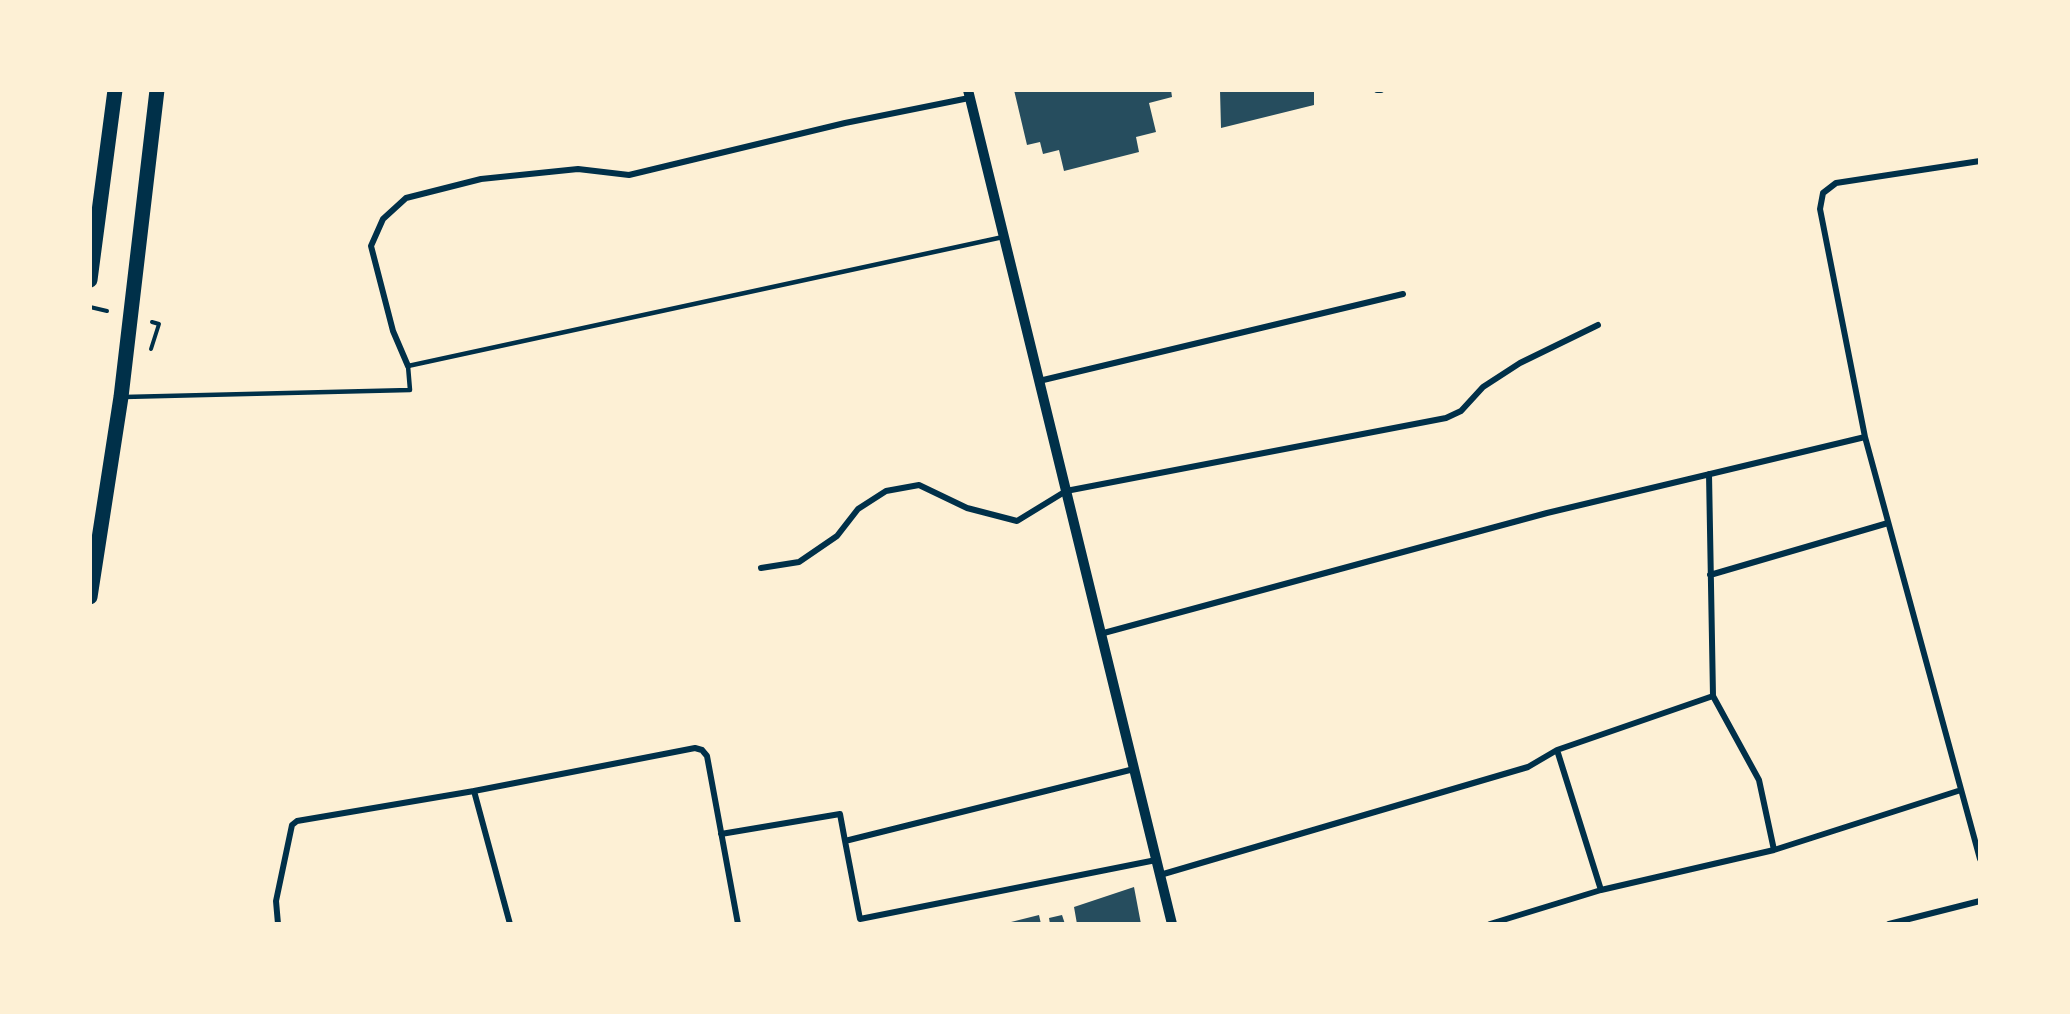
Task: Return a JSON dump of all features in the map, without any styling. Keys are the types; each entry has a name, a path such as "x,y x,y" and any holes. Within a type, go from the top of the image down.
{"main road":[{"path":"90,280 115,90"},
{"path":"90,597 121,397 157,90"}],"street":[{"path":"408,366 393,331 371,246 383,219 406,198 481,179 578,169 629,175 968,94 1172,924"},
{"path":"1980,161 1836,183 1823,193 1820,209 1865,437 1980,859"},
{"path":"1038,381 1403,294"},
{"path":"761,568 799,562 837,536 858,509 886,491 919,485 967,508 1017,521 1066,491 1446,418 1461,411 1483,387 1520,363 1598,325"},
{"path":"1100,633 1547,513 1865,437"},
{"path":"1709,474 1713,696 1759,780 1774,849"},
{"path":"1710,575 1888,523"},
{"path":"1160,875 1528,767 1557,750 1713,696"},
{"path":"278,924 276,900 292,825 297,821 474,791 695,748 702,750 707,756 738,924"},
{"path":"1557,750 1601,890"},
{"path":"845,841 1134,769"},
{"path":"1490,924 1601,890 1774,849 1961,790"},
{"path":"474,791 510,924"},
{"path":"721,834 840,814 860,919 1156,860"},
{"path":"1889,924 1980,901"}],"lane":[{"path":"121,397 410,390 408,366 1003,237"}],"building":[{"path":"1014,90 1171,90 1172,97 1149,103 1156,132 1136,137 1139,152 1064,171 1059,150 1043,154 1040,142 1027,145"},
{"path":"1220,90 1314,90 1314,105 1221,128"},
{"path":"1134,887 1141,924 1077,924 1074,907"},
{"path":"1039,915 1041,924 1007,924 1007,923"},
{"path":"1062,915 1065,924 1050,924 1049,918"}]}
